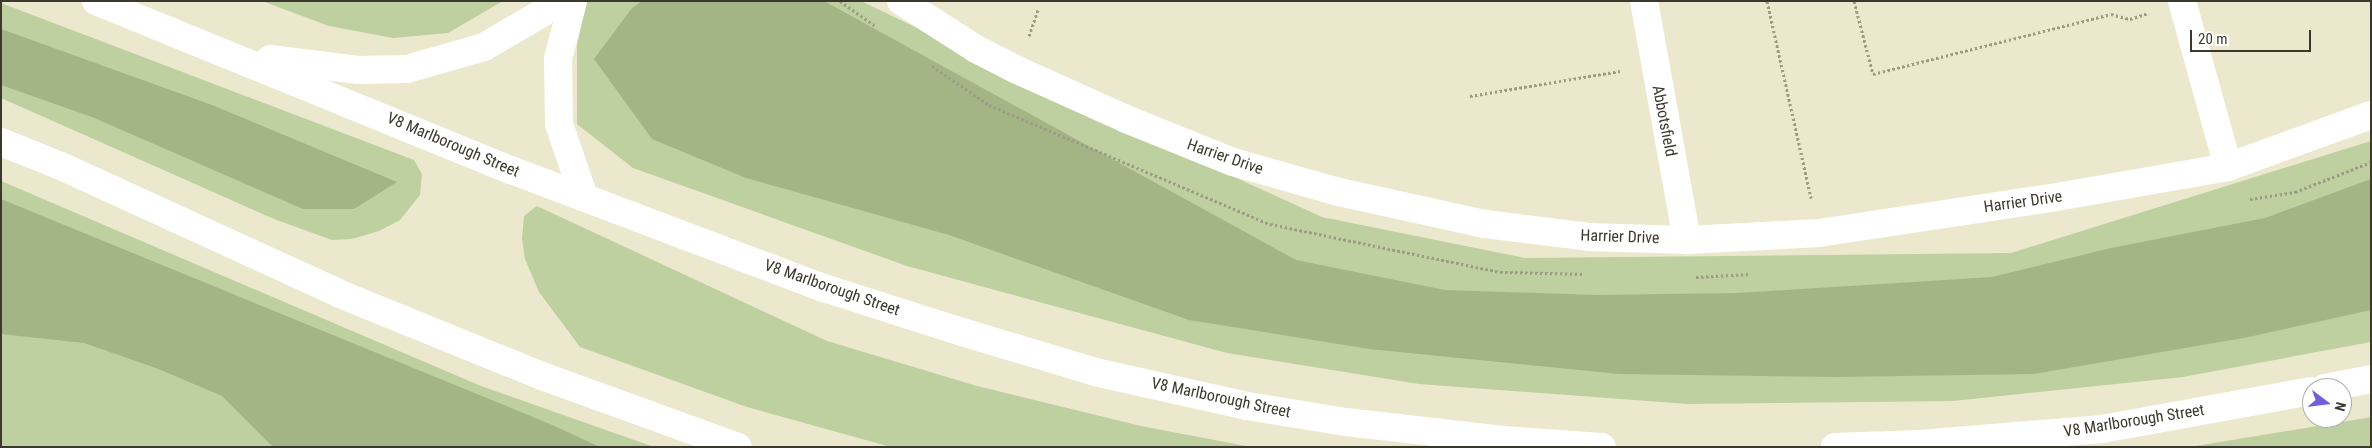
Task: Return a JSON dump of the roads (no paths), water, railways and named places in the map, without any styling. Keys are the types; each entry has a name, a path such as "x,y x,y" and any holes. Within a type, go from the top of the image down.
{"main road":[{"name":"V8 Marlborough Street","path":"96,1 232,54 584,197 824,288 1095,372 1247,406 1346,422 1502,440 1602,447"},
{"path":"573,1 558,59 559,124 584,197"},
{"name":"Harrier Drive","path":"901,1 976,49 1015,69 1126,119 1233,162 1339,192 1485,224 1589,237 1687,240 1819,233 2228,167 2371,115"},
{"name":"Abbotsfield","path":"1644,1 1653,65 1687,240"},
{"path":"2183,2 2228,167"},
{"path":"232,54 358,70 407,69 444,61 484,47 547,7"},
{"path":"1,142 61,166 340,294 542,376 738,447"},
{"path":"2352,383 2371,379"},
{"name":"V8 Marlborough Street","path":"1835,447 1919,444 2102,429 2302,393"}]}
